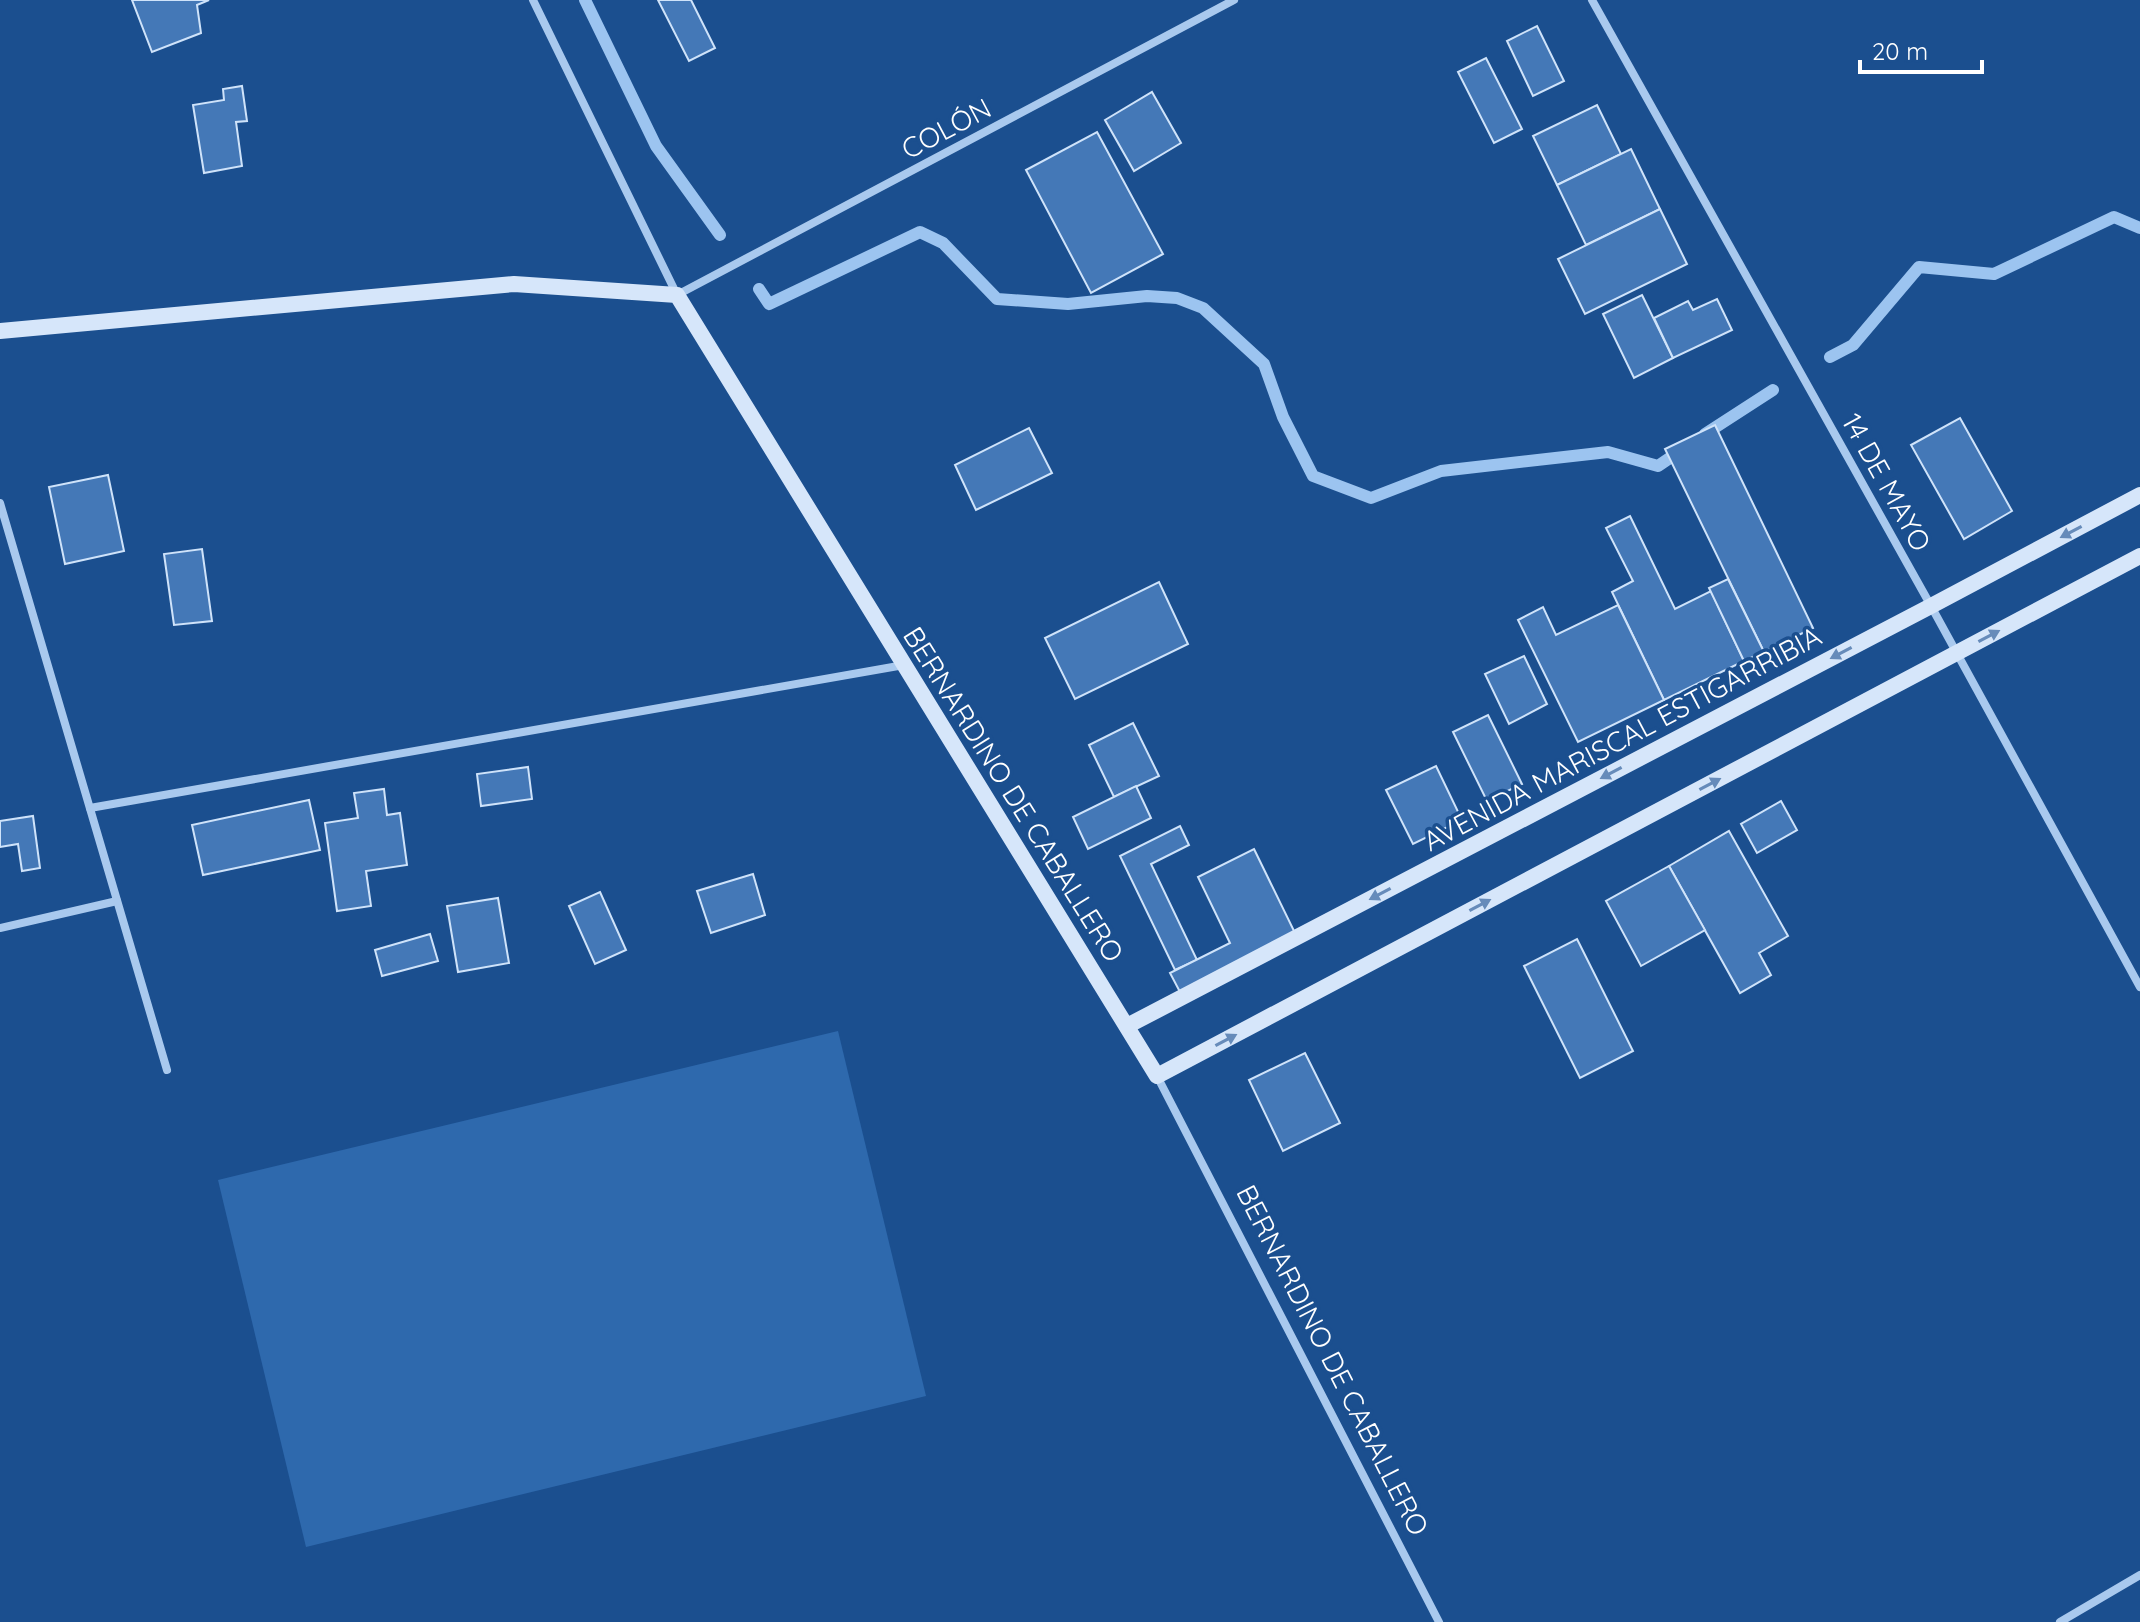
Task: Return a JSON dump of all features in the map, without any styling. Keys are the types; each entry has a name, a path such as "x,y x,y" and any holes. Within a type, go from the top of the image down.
{"main road":[{"path":"0,331 514,284 677,295"},
{"name":"BERNARDINO DE CABALLERO","path":"677,295 1157,1076"},
{"name":"AVENIDA MARISCAL ESTIGARRIBIA","path":"1127,1026 2140,495"},
{"path":"1157,1076 2140,556"}],"street":[{"name":"BERNARDINO DE CABALLERO","path":"533,0 677,295"},
{"name":"COLÓN","path":"677,295 1234,0"},
{"name":"14 DE MAYO","path":"1592,0 2140,987"},
{"path":"0,503 167,1070"},
{"path":"90,808 904,665"},
{"path":"0,928 117,901"},
{"name":"BERNARDINO DE CABALLERO","path":"1157,1076 1439,1622"},
{"path":"2060,1622 2140,1575"}],"shaded area":[{"path":"838,1031 926,1396 306,1547 218,1180"}],"building":[{"path":"132,0 209,0 197,5 201,33 152,52"},
{"path":"658,0 691,0 715,48 689,61"},
{"path":"1537,26 1564,81 1533,96 1507,41"},
{"path":"1486,58 1522,129 1494,143 1458,72"},
{"path":"242,86 247,121 236,122 242,166 204,173 193,105 224,100 223,89"},
{"path":"1152,92 1181,143 1134,171 1105,120"},
{"path":"1597,105 1621,154 1557,185 1533,136"},
{"path":"1097,132 1163,254 1091,293 1026,170"},
{"path":"1631,149 1660,209 1586,245 1557,185"},
{"path":"1660,209 1687,264 1585,314 1558,259"},
{"path":"1642,295 1673,358 1634,378 1603,314"},
{"path":"1717,299 1732,330 1673,358 1654,318 1688,301 1693,310"},
{"path":"1960,418 2012,511 1964,539 1911,445"},
{"path":"1715,425 1813,628 1764,652 1665,449"},
{"path":"1029,428 1052,473 976,510 955,465"},
{"path":"108,475 124,551 65,564 49,487"},
{"path":"1630,516 1675,609 1711,591 1744,661 1664,700 1612,592 1633,581 1606,528"},
{"path":"202,549 212,621 174,625 164,554"},
{"path":"1728,579 1764,652 1744,661 1709,588"},
{"path":"1159,582 1188,644 1075,699 1045,638"},
{"path":"1618,605 1664,700 1578,742 1518,620 1543,607 1556,635"},
{"path":"1524,656 1547,704 1509,724 1485,674"},
{"path":"1488,715 1522,784 1487,801 1453,732"},
{"path":"1133,723 1159,776 1114,797 1089,745"},
{"path":"1436,766 1462,820 1413,844 1386,790"},
{"path":"528,767 532,799 481,806 477,774"},
{"path":"1136,786 1151,818 1088,849 1073,817"},
{"path":"384,789 387,815 400,813 407,865 366,871 371,906 337,911 325,823 358,818 354,793"},
{"path":"309,800 320,850 203,875 192,825"},
{"path":"1781,801 1797,830 1757,853 1741,824"},
{"path":"33,816 40,868 22,871 18,844 0,847 0,821"},
{"path":"1180,826 1189,845 1151,864 1197,960 1175,970 1120,856"},
{"path":"1729,831 1788,936 1759,953 1771,975 1740,993 1669,866"},
{"path":"1254,849 1296,935 1180,992 1170,973 1230,943 1198,877"},
{"path":"1669,866 1705,930 1641,966 1606,901"},
{"path":"753,874 765,915 711,933 697,891"},
{"path":"600,892 626,950 595,964 569,906"},
{"path":"498,898 509,963 458,972 447,906"},
{"path":"430,934 438,961 382,976 375,950"},
{"path":"1577,939 1633,1051 1580,1078 1524,966"},
{"path":"1305,1053 1340,1123 1283,1151 1249,1080"}],"waterway":[{"path":"585,0 656,146 720,235"},
{"path":"1830,357 1853,345 1919,267 1994,274 2114,217 2140,228"},
{"path":"759,289 769,304 920,232 943,243 997,299 1068,304 1147,296 1177,298 1203,308 1264,364 1283,417 1313,476 1371,498 1441,471 1608,452 1658,466 1683,449"},
{"path":"1705,434 1773,390"}]}
